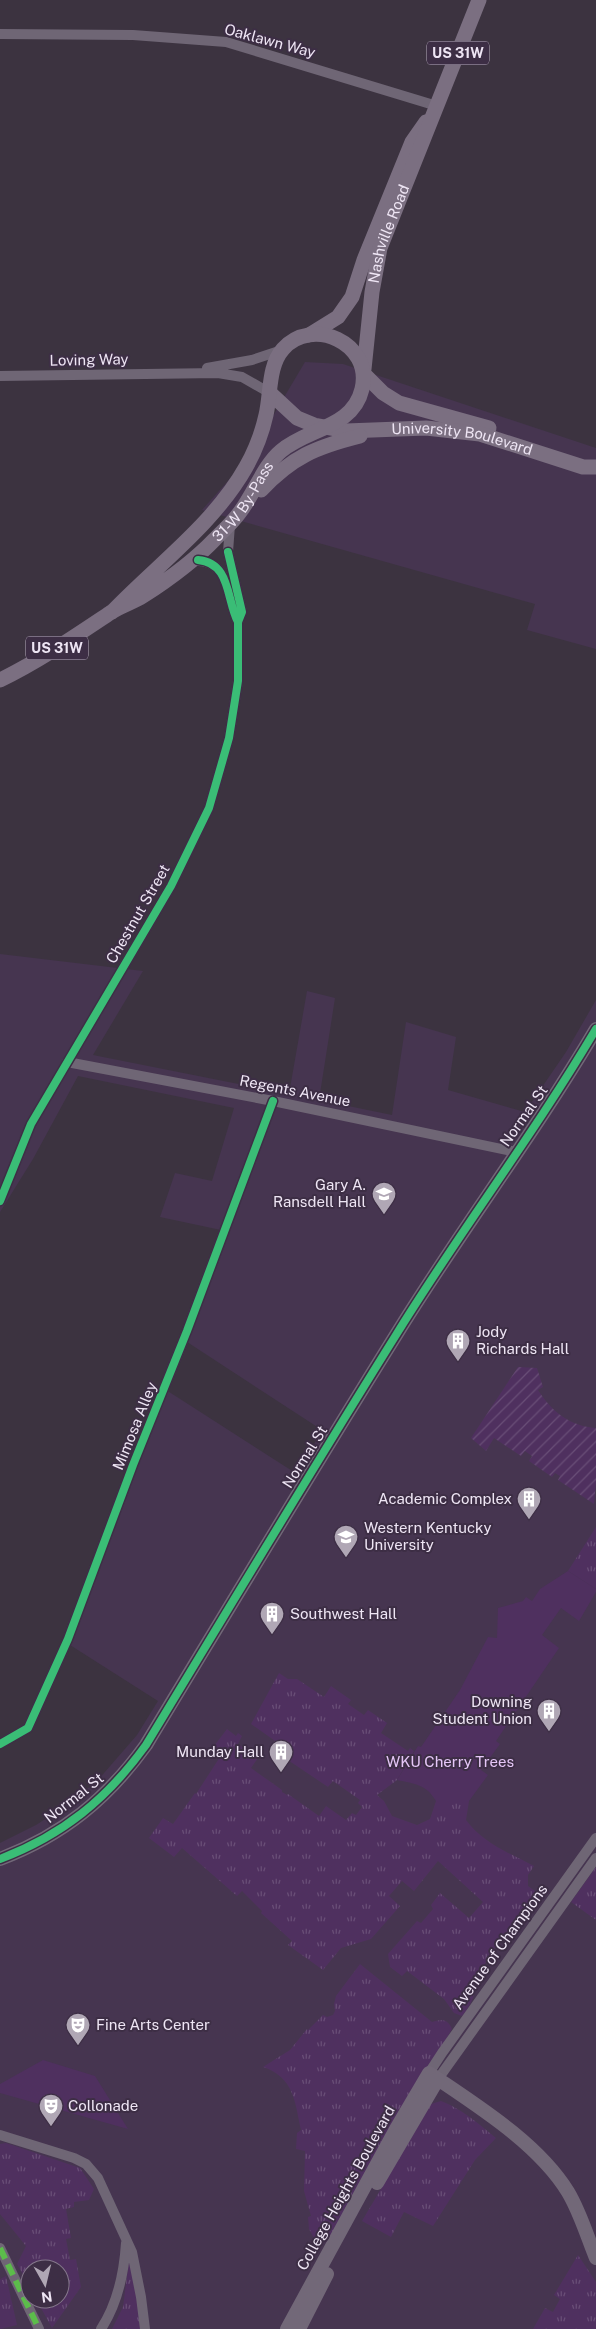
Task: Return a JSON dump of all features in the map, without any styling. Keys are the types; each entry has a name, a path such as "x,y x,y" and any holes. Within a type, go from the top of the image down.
{"main road":[{"name":"Nashville Road","path":"364,371 372,292 380,248 479,0"},
{"name":"Nashville Road","path":"308,335 332,322 345,309 357,284 364,260 413,138 437,106"},
{"path":"308,335 334,337 344,343 353,351 364,371 360,396 355,406 337,422 324,427 297,418 270,393 274,367 283,349 294,341 308,335"},
{"name":"University Boulevard","path":"364,371 383,393 399,403 586,457 596,466"},
{"name":"31-W By-Pass","path":"112,612 177,550 218,506 237,482 256,448 270,393"},
{"name":"University Boulevard","path":"324,427 346,431 426,428 480,434 583,467 596,466"},
{"name":"31-W By-Pass","path":"0,680 44,656 112,612 142,596 190,561 230,524 241,511 273,459 281,450 324,427"},
{"path":"241,511 271,480 294,460 329,445 384,429"}],"street":[{"name":"Oaklawn Way","path":"0,34 133,35 226,42 437,106"},
{"name":"Loving Way","path":"179,373 252,360 283,349"},
{"name":"Loving Way","path":"0,376 218,373 242,377 270,393"},
{"name":"Chestnut Street","path":"0,1201 31,1124 171,886 208,808 232,722 238,681 238,622 242,612 228,552 230,524"},
{"name":"Chestnut Street","path":"190,561 204,561 220,570 225,577 233,612 238,622"},
{"name":"Normal St","path":"0,1859 40,1841 82,1813 114,1786 146,1745 396,1334 516,1152 566,1080 596,1029"},
{"name":"Regents Avenue","path":"67,1062 273,1101 516,1152"},
{"name":"Mimosa Alley","path":"0,1744 28,1728 68,1639 187,1332 273,1101"},
{"name":"Avenue of Champions","path":"434,2076 596,1838"},
{"name":"Avenue of Champions","path":"434,2076 596,1858"},
{"path":"434,2076 507,2129 558,2177 575,2206 596,2258"},
{"name":"College Heights Boulevard","path":"287,2329 396,2129 434,2076"},
{"name":"College Heights Boulevard","path":"299,2329 365,2202 434,2076"},
{"path":"1,2136 86,2164 98,2178 125,2235 126,2243 125,2267 119,2293 101,2329"},
{"path":"126,2243 132,2252 137,2271 145,2329"},
{"path":"0,2248 39,2329"}],"shaded area":[{"path":"305,362 343,364 596,448 596,649 527,630 535,604 202,510 235,473 267,426"},
{"name":"Western Kentucky University","path":"0,954 143,971 93,1055 289,1094 307,991 335,998 319,1100 392,1115 406,1022 456,1037 448,1090 525,1112 566,1052 596,1000 596,2329 0,2329 0,1843 36,1825 67,1805 98,1780 137,1735 158,1701 70,1645 163,1388 297,1474 322,1430 181,1338 221,1230 160,1217 175,1173 212,1181 234,1108 78,1076 33,1159 0,1212"}],"green space":[{"path":"518,1367 537,1368 543,1387 538,1390 556,1411 570,1421 596,1428 594,1504 558,1480 560,1476 555,1473 552,1477 529,1461 532,1456 525,1451 521,1456 494,1438 486,1451 471,1438"},
{"path":"596,1527 596,1589 568,1571"},
{"name":"WKU Cherry Trees","path":"568,1571 596,1589 596,1592 579,1621 561,1608 542,1635 559,1648 496,1741 500,1744 481,1770 488,1775 469,1801 436,1801 424,1788 397,1780 418,1746 421,1747 460,1690 488,1637 497,1638 498,1608 523,1601 526,1597 532,1601 540,1589"},
{"path":"279,1673 288,1679 297,1679 324,1697 331,1686 351,1700 348,1704 364,1715 368,1710 387,1723 381,1733 408,1751 410,1748 414,1751 397,1780 377,1795 384,1801 392,1816 417,1825 430,1819 436,1801 469,1801 466,1820 473,1828 497,1847 534,1866 528,1875 528,1886 539,1894 549,1892 521,1916 494,1950 482,1970 469,2006 462,2016 454,2013 444,1999 407,1971 402,1976 390,1967 388,1954 417,1921 421,1923 433,1909 431,1905 440,1893 469,1918 483,1902 438,1861 414,1891 402,1881 389,1896 400,1906 371,1939 341,1948 323,1970 288,1945 292,1941 261,1913 262,1911 242,1891 237,1896 182,1848 174,1857 149,1838 163,1818 173,1824 196,1794 220,1757 211,1750 227,1729 236,1736 238,1733 242,1736 238,1744 258,1758 251,1768 282,1790 282,1792 288,1794 319,1816 326,1806 346,1820 352,1813 356,1815 362,1807 358,1803 360,1800 333,1781 328,1787 273,1750 278,1743 251,1724"},
{"path":"596,1867 596,1920 571,1902"},
{"path":"360,1964 432,2022 444,2021 449,2023 452,2029 330,2241 322,2242 314,2238 309,2229 308,2217 311,2216 304,2191 305,2151 296,2149 297,2133 301,2130 295,2100 281,2077 263,2067 290,2050 307,2029 323,2015 327,2017 333,2015 336,1996"},
{"path":"43,2060 95,2076 128,2129 0,2093 0,2084"},
{"path":"441,2101 477,2122 496,2138 475,2160 433,2226 404,2212 391,2237 362,2221 431,2104"},
{"path":"6,2143 80,2168 94,2189 89,2200 74,2202 74,2207 66,2209 71,2238 66,2239 70,2259 20,2259 20,2269 17,2264 26,2246 0,2214 0,2144"},
{"path":"130,2253 141,2329 112,2329 123,2307"},
{"path":"578,2255 596,2282 596,2329 533,2329 545,2308 553,2312 560,2299 554,2295"},
{"path":"76,2259 81,2287 70,2303 70,2260"},
{"path":"6,2276 17,2325 0,2329 0,2279"},
{"path":"42,2309 65,2309 52,2328"}],"marked path":[{"path":"0,2248 39,2329"}],"cycle path":[{"path":"0,1201 31,1124 171,886 209,808 229,738 238,681 238,622 242,612 228,552"},
{"path":"198,560 209,563 222,575 238,622"},
{"path":"0,1859 44,1839 82,1813 116,1782 146,1745 301,1488 420,1296 548,1106 596,1029"},
{"path":"0,1744 28,1728 68,1639 133,1465 187,1331 273,1101"}],"place":[{"name":"Gary A. Ransdell Hall","path":"384,1215"},
{"name":"Jody Richards Hall","path":"458,1362"},
{"name":"Academic Complex","path":"529,1520"},
{"name":"Western Kentucky University","path":"346,1558"},
{"name":"Southwest Hall","path":"272,1635"},
{"name":"Downing Student Union","path":"549,1732"},
{"name":"Munday Hall","path":"281,1773"},
{"name":"Fine Arts Center","path":"78,2046"},
{"name":"Collonade","path":"51,2127"}]}
